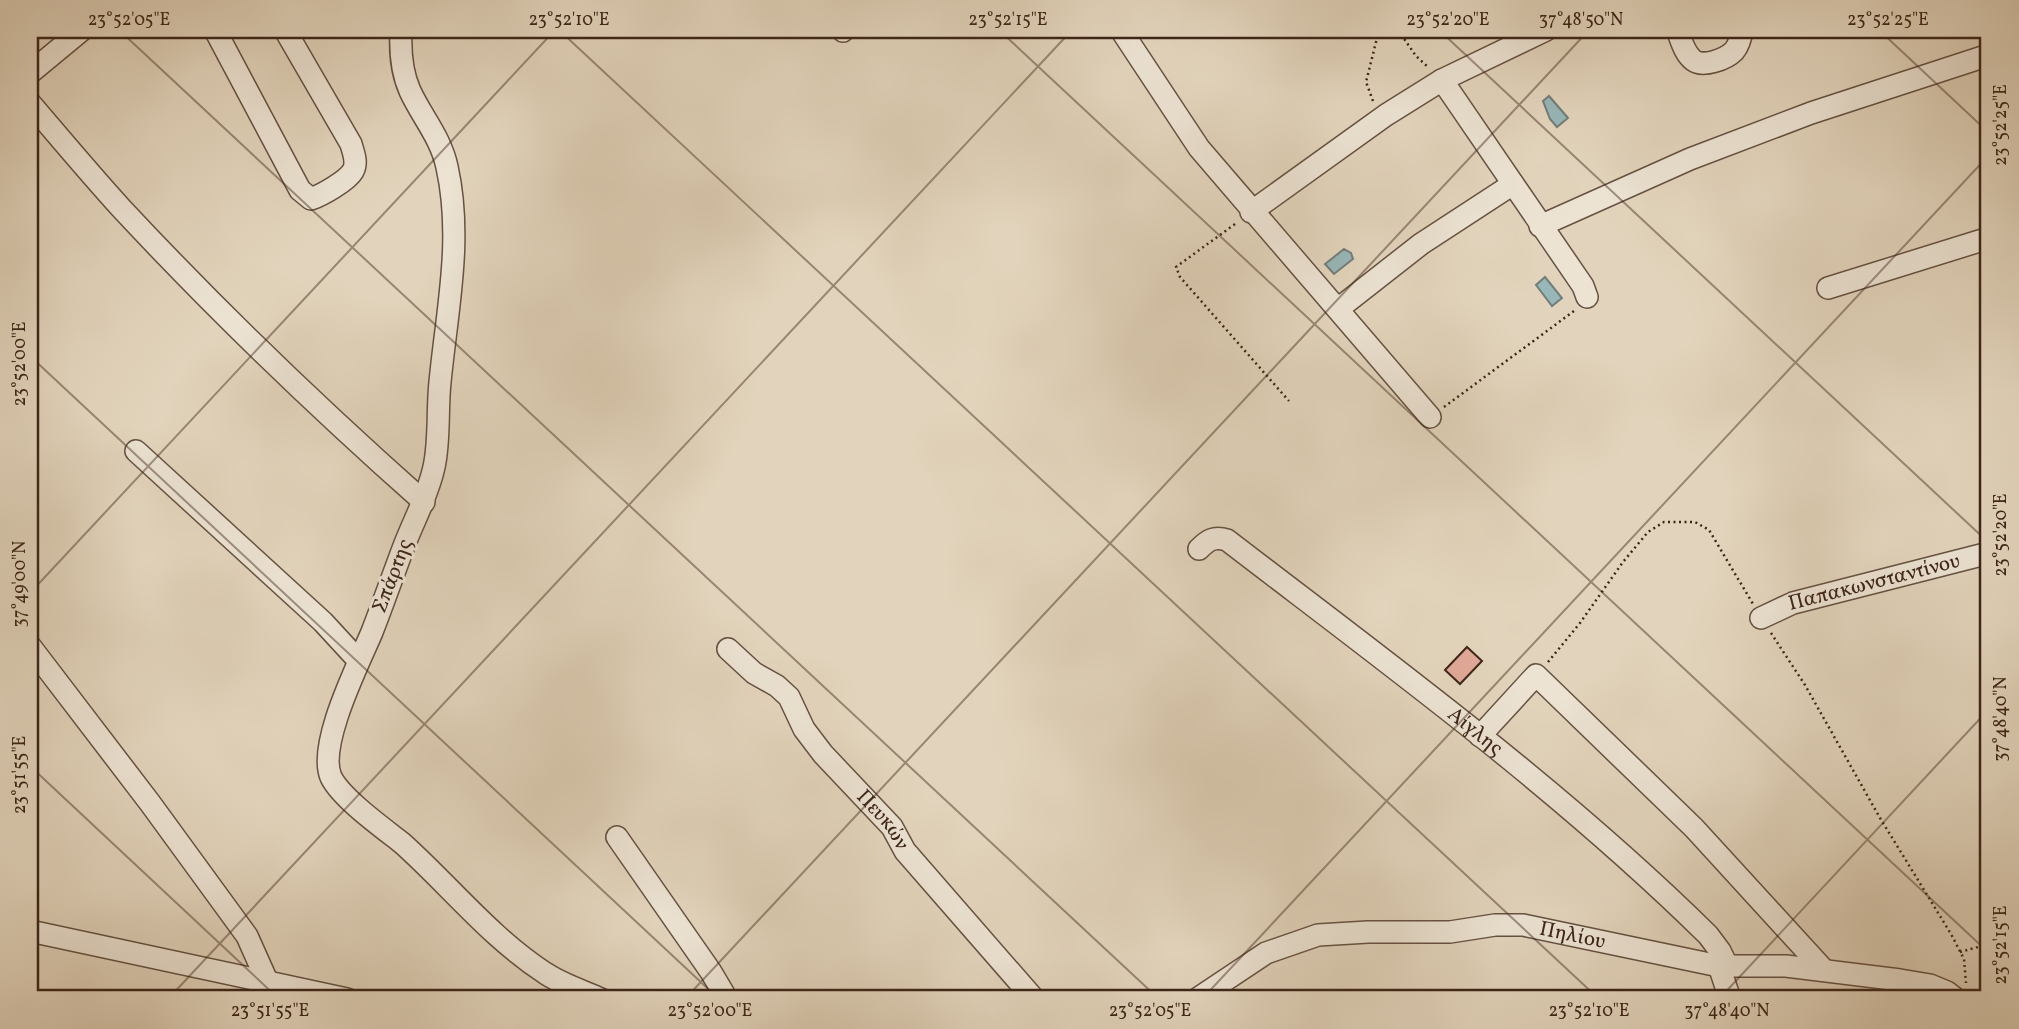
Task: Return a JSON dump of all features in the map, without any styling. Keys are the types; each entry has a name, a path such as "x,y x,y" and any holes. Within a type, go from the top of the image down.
{"street":[{"path":"30,73 82,30"},
{"path":"215,30 300,190 312,199 323,195 353,172 356,159 351,144 285,30"},
{"name":"Σπάρτης","path":"401,30 403,70 411,92 436,135 443,155 455,224 455,250 439,386 435,466 424,502 405,542 371,634 358,660 332,737 329,758 331,777 350,799 502,939 546,974 601,999"},
{"path":"1121,30 1199,148 1251,212 1430,417"},
{"path":"1251,212 1386,115 1442,80 1546,30"},
{"path":"1677,30 1693,60 1702,64 1721,59 1735,50 1742,30"},
{"path":"1540,226 1690,159 1811,113 1989,55"},
{"path":"1442,80 1583,286 1587,297"},
{"path":"30,103 121,208 227,318 378,462 424,502"},
{"path":"1338,309 1421,244 1513,184"},
{"path":"1828,288 1989,238"},
{"path":"136,451 323,622 358,660"},
{"name":"Αίγλης","path":"1199,549 1208,540 1217,537 1227,540 1480,736 1647,876 1708,935 1720,951 1730,999"},
{"name":"Παπακωνσταντίνου","path":"1761,618 1793,603 1989,553"},
{"path":"30,646 247,936 268,983"},
{"name":"Πευκών","path":"728,649 754,673 777,686 789,697 804,729 823,754 885,819 905,850 1034,999"},
{"path":"1480,736 1536,675 1694,828 1824,970"},
{"path":"617,837 712,972 727,999"},
{"name":"Πηλίου","path":"1197,999 1266,953 1318,935 1450,932 1495,925 1523,925 1723,966 1786,966 1824,970 1930,985 1947,992 1961,993"},
{"path":"30,931 347,999"}],"path":[{"path":"1379,30 1366,82 1372,100 1386,115"},
{"path":"1398,30 1416,55 1442,80"},
{"path":"1251,212 1176,267 1180,277 1289,401"},
{"path":"1430,417 1580,306 1587,297"},
{"path":"1536,675 1580,624 1623,562 1648,532 1664,522 1695,522 1709,530 1761,618 1805,685 1960,952 1966,974 1961,993"},
{"path":"1960,952 1989,944"},
{"path":"1458,999 1489,999"}],"water":[{"path":"1549,96 1568,118 1557,127 1550,119 1543,101"},
{"path":"1344,249 1351,253 1353,259 1334,274 1325,264"},
{"path":"1545,277 1562,298 1552,306 1536,285"}],"building":[{"path":"1467,647 1482,661 1460,684 1445,670"}]}
